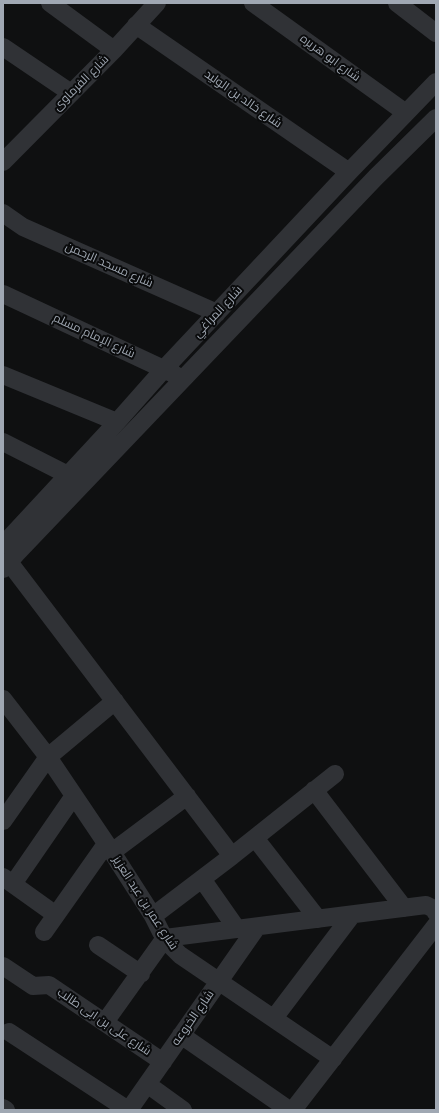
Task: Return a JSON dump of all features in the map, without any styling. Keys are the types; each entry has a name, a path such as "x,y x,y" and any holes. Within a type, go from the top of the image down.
{"street":[{"path":"50,3 114,50"},
{"name":"شارع الفرماوى","path":"3,162 9,146 71,93 114,50 157,3"},
{"name":"شارع ابو هريره","path":"253,3 406,113"},
{"path":"397,3 436,33"},
{"name":"شارع خالد بن الوليد","path":"136,25 349,172"},
{"path":"3,47 71,93"},
{"name":"شارع المراغي","path":"7,552 68,475 118,422 164,369 349,172 436,82"},
{"name":"شارع المراغي","path":"7,552 184,379 376,177 436,118"},
{"name":"شارع مسجد الرحمن","path":"4,217 22,227 217,313"},
{"name":"شارع الإمام مسلم","path":"3,294 184,379"},
{"path":"3,375 118,422"},
{"path":"3,442 68,475"},
{"path":"7,552 115,701 232,856"},
{"name":"شارع عمر بن عبد العزيز","path":"3,699 48,757 153,916 165,938 180,955 333,1059"},
{"path":"3,821 8,803 48,757 115,701"},
{"path":"153,916 232,856 334,774"},
{"path":"314,790 404,908"},
{"path":"44,932 109,848 187,796"},
{"path":"56,915 7,884 74,797"},
{"path":"254,838 318,919"},
{"path":"202,879 237,929"},
{"path":"105,1022 165,938 426,905 434,909 436,912"},
{"path":"274,1018 352,915"},
{"path":"293,1110 436,925"},
{"name":"شارع الخروعه","path":"129,1110 257,927"},
{"path":"98,945 140,974"},
{"name":"شارع على بن ابى طالب","path":"4,970 33,986 49,985 163,1062"},
{"path":"10,1032 129,1110"},
{"path":"181,1035 289,1110"},
{"path":"147,1084 183,1110"}]}
